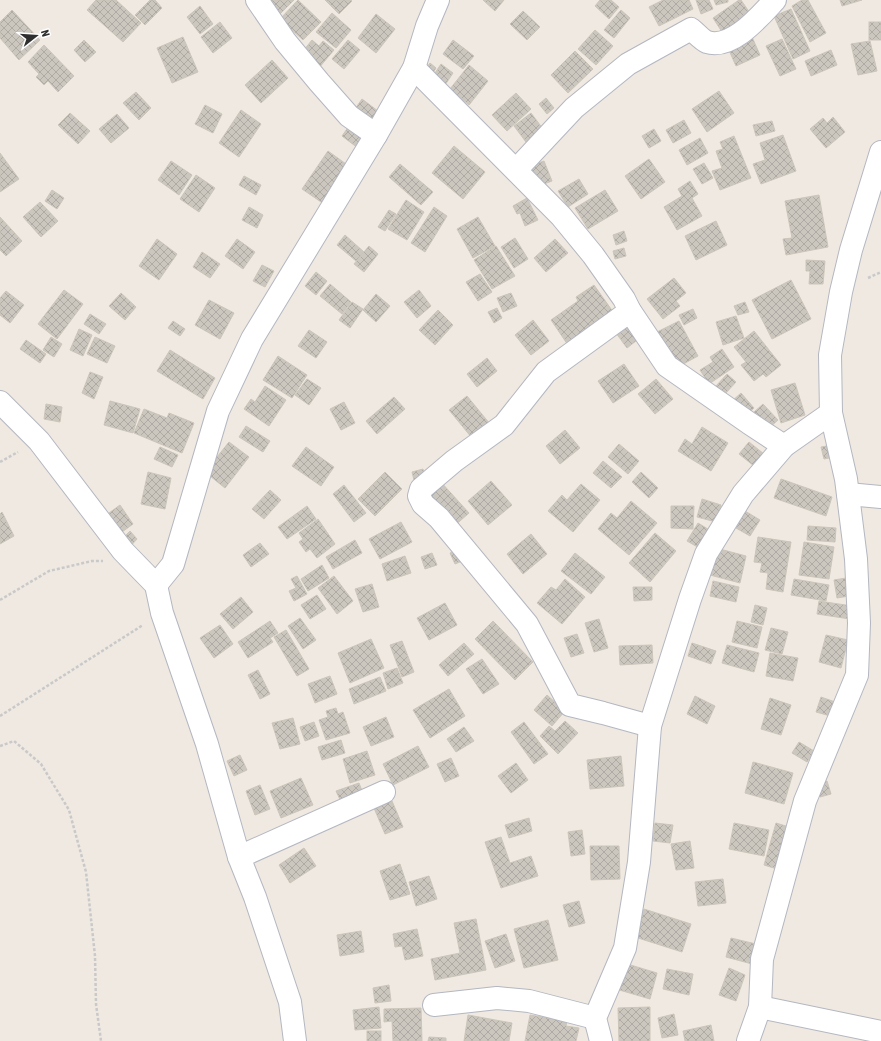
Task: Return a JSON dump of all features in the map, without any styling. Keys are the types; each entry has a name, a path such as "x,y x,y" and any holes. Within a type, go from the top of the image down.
{"street":[{"path":"257,0 285,41 319,82 349,116 376,135"},
{"path":"156,585 173,564 218,411 252,339 376,135 414,68 427,26 438,0"},
{"path":"516,170 574,108 628,64 691,29 707,42 720,43 737,36 756,21 775,0"},
{"path":"414,68 561,216 593,255 624,299 630,311 667,366 749,424 784,446"},
{"path":"748,1041 760,1007 762,959 805,801 857,675 860,623 856,559 848,494 831,413 830,355 841,292 851,250 881,152"},
{"path":"630,311 546,372 504,425 448,466 421,489 419,496 423,504 439,518 527,624 570,706 603,713 650,726"},
{"path":"0,402 40,441 123,551 156,585 162,613 207,744 239,857 255,897 290,1002 295,1041"},
{"path":"601,1041 595,1018 625,948 639,862 650,726 690,599 706,554 743,494 784,446 831,413"},
{"path":"848,494 881,497"},
{"path":"239,857 384,792"},
{"path":"434,1005 497,998 529,1001 595,1018"},
{"path":"760,1007 881,1032"}],"path":[{"path":"0,600 49,571 92,561 131,559"},
{"path":"0,716 162,613"},
{"path":"0,746 14,740 41,764 69,810 86,872 95,956 96,1004 101,1041"}],"building":[{"path":"96,0 116,0 141,23 123,42 87,10"},
{"path":"150,0 155,0 162,8 145,25 135,15"},
{"path":"265,0 294,0 279,15"},
{"path":"298,0 321,22 303,40 280,19"},
{"path":"325,0 351,0 352,1 339,14"},
{"path":"483,0 504,0 495,11"},
{"path":"600,0 611,0 619,7 609,19 595,6"},
{"path":"663,0 689,0 693,9 659,26 649,7"},
{"path":"696,0 709,0 713,9 701,14"},
{"path":"714,0 728,0 728,2 716,5"},
{"path":"741,0 752,16 724,35 713,18"},
{"path":"802,0 808,0 826,33 810,42 792,6"},
{"path":"840,0 862,0 842,6"},
{"path":"200,6 213,24 200,34 187,17"},
{"path":"791,9 810,51 793,59 774,16"},
{"path":"12,10 40,40 19,60 0,38 0,22"},
{"path":"621,10 630,18 614,38 604,30"},
{"path":"523,11 540,27 527,40 510,24"},
{"path":"332,13 351,30 336,48 316,32"},
{"path":"376,14 395,29 376,53 358,38"},
{"path":"220,22 232,38 213,53 201,37"},
{"path":"869,22 881,22 881,40 869,40"},
{"path":"595,30 613,46 596,65 578,49"},
{"path":"183,37 198,72 172,83 157,48"},
{"path":"752,37 760,55 736,66 728,48"},
{"path":"782,39 796,69 780,76 766,46"},
{"path":"84,40 96,52 85,62 74,50"},
{"path":"312,40 319,46 323,41 334,50 318,69 300,55"},
{"path":"348,40 360,50 344,69 332,59"},
{"path":"453,40 474,56 463,69 443,54"},
{"path":"870,41 877,71 858,75 851,44"},
{"path":"44,45 74,76 58,92 48,81 44,85 36,77 39,74 28,62"},
{"path":"831,50 837,65 811,76 805,61"},
{"path":"575,51 593,69 568,93 551,75"},
{"path":"272,60 288,78 261,103 245,85"},
{"path":"430,63 436,68 431,76 424,71"},
{"path":"441,64 453,73 443,88 431,79"},
{"path":"469,65 488,81 469,105 450,89"},
{"path":"719,91 734,113 707,132 692,109"},
{"path":"136,92 151,108 139,120 123,103"},
{"path":"516,93 531,109 507,131 492,115"},
{"path":"546,98 554,108 547,114 539,104"},
{"path":"362,99 378,111 370,121 355,109"},
{"path":"205,105 222,114 213,133 195,124"},
{"path":"241,110 261,124 239,157 219,143"},
{"path":"70,113 90,131 78,144 58,125"},
{"path":"531,113 546,133 529,146 514,126"},
{"path":"117,114 129,128 111,143 99,129"},
{"path":"833,117 845,132 826,148 810,129 823,118 827,123"},
{"path":"684,120 691,133 673,143 666,130"},
{"path":"772,121 775,131 756,136 753,125"},
{"path":"349,126 365,139 358,148 342,136"},
{"path":"654,129 661,141 649,148 642,136"},
{"path":"783,135 796,171 761,184 753,164 765,160 760,143"},
{"path":"734,136 751,178 720,190 712,171 722,168 716,151 723,149 720,142"},
{"path":"700,138 708,153 687,165 679,150"},
{"path":"454,146 485,172 463,199 432,173"},
{"path":"328,151 353,169 324,204 302,189"},
{"path":"0,153 19,179 0,192"},
{"path":"649,159 665,182 641,199 625,176"},
{"path":"171,161 192,175 179,195 158,180"},
{"path":"544,161 552,181 536,187 528,167"},
{"path":"704,163 713,178 702,184 693,169"},
{"path":"400,164 433,192 421,205 389,177"},
{"path":"196,175 215,188 199,212 180,199"},
{"path":"244,176 261,185 256,195 239,185"},
{"path":"579,179 588,194 568,207 558,191"},
{"path":"690,181 698,194 692,198 702,216 677,230 664,207 682,196 678,189"},
{"path":"52,190 64,198 57,209 45,201"},
{"path":"605,190 618,211 588,229 575,208"},
{"path":"819,195 828,247 786,255 783,239 792,238 785,201"},
{"path":"527,198 538,220 525,226 520,213 517,214 513,206"},
{"path":"406,200 424,212 407,240 388,229"},
{"path":"40,202 58,221 41,237 23,217"},
{"path":"249,207 263,215 257,228 242,220"},
{"path":"434,207 447,216 425,252 411,243"},
{"path":"389,210 396,214 385,231 378,227"},
{"path":"0,217 22,241 6,256 0,250"},
{"path":"478,217 495,246 473,258 457,229"},
{"path":"716,221 727,245 696,260 685,236"},
{"path":"624,231 627,241 616,245 613,235"},
{"path":"345,235 364,252 356,261 337,245"},
{"path":"515,238 528,259 514,268 501,247"},
{"path":"157,239 177,254 159,280 139,266"},
{"path":"237,239 255,252 243,269 225,256"},
{"path":"555,239 568,253 546,272 534,258"},
{"path":"369,246 378,254 364,272 354,264"},
{"path":"496,246 515,276 492,289 474,260"},
{"path":"624,248 626,256 615,259 613,251"},
{"path":"202,252 220,264 210,278 193,267"},
{"path":"806,260 825,261 823,284 809,284 810,271 806,271"},
{"path":"262,265 274,271 265,287 253,281"},
{"path":"316,272 327,281 316,295 305,286"},
{"path":"480,274 492,292 478,301 466,282"},
{"path":"674,278 686,293 676,301 680,306 663,319 647,299"},
{"path":"791,280 811,319 772,339 752,300"},
{"path":"330,284 351,302 342,314 320,296"},
{"path":"594,285 616,316 570,348 551,320 578,301 576,297"},
{"path":"64,290 83,304 57,339 38,324"},
{"path":"419,290 431,306 417,318 404,302"},
{"path":"6,291 24,305 10,323 0,315 0,298"},
{"path":"121,293 136,307 125,320 109,306"},
{"path":"511,293 517,306 503,312 497,298"},
{"path":"376,294 390,306 376,322 363,310"},
{"path":"209,300 234,313 220,339 195,325"},
{"path":"352,302 363,309 350,328 339,320"},
{"path":"745,302 749,312 738,315 734,306"},
{"path":"497,308 502,318 494,323 488,312"},
{"path":"693,309 697,318 684,325 679,315"},
{"path":"438,310 453,325 435,345 419,330"},
{"path":"90,314 106,324 99,334 84,324"},
{"path":"736,316 744,338 723,345 716,322"},
{"path":"533,320 549,341 531,355 515,335"},
{"path":"173,321 185,329 180,336 168,328"},
{"path":"679,321 698,356 676,368 657,332"},
{"path":"630,323 641,337 627,348 616,333"},
{"path":"79,329 92,335 83,356 70,350"},
{"path":"309,330 327,342 316,358 298,346"},
{"path":"754,331 781,365 766,377 763,374 754,381 741,365 746,362 734,347"},
{"path":"51,337 62,344 54,357 43,350"},
{"path":"95,337 115,346 107,363 87,354"},
{"path":"26,340 46,354 40,363 20,349"},
{"path":"722,349 734,367 709,384 700,370 713,362 710,357"},
{"path":"170,350 215,378 203,399 157,371"},
{"path":"278,356 307,375 292,398 263,380"},
{"path":"487,358 497,371 477,387 467,374"},
{"path":"624,364 639,386 613,403 598,381"},
{"path":"90,372 103,377 94,399 82,393"},
{"path":"727,374 736,382 725,394 716,386"},
{"path":"307,379 321,388 309,405 295,395"},
{"path":"656,379 673,399 655,414 638,394"},
{"path":"795,383 805,415 781,423 771,390"},
{"path":"265,386 286,400 269,426 244,409 251,399 255,402"},
{"path":"741,393 754,408 744,417 731,402"},
{"path":"467,396 490,424 472,438 449,410"},
{"path":"394,397 405,409 377,434 366,421"},
{"path":"110,401 140,409 133,433 104,425"},
{"path":"344,402 355,423 341,430 330,409"},
{"path":"46,404 62,407 60,422 44,419"},
{"path":"763,404 778,420 769,428 754,412"},
{"path":"144,409 167,418 169,413 194,423 182,453 134,433"},
{"path":"246,426 270,441 263,452 239,437"},
{"path":"702,427 728,443 711,471 678,451 685,439 692,444"},
{"path":"565,430 580,448 560,464 546,446"},
{"path":"229,442 249,457 225,488 205,472"},
{"path":"749,442 764,454 754,466 739,454"},
{"path":"619,444 639,461 628,474 608,457"},
{"path":"832,445 834,457 824,459 821,447"},
{"path":"160,447 178,455 172,467 154,459"},
{"path":"306,447 334,467 321,486 292,466"},
{"path":"603,461 622,477 611,488 593,473"},
{"path":"423,469 426,481 415,484 412,472"},
{"path":"148,472 171,478 165,509 141,504"},
{"path":"385,472 402,489 375,516 358,499"},
{"path":"641,472 658,488 649,498 632,482"},
{"path":"781,479 832,497 826,516 774,498"},
{"path":"440,481 469,513 452,528 424,496"},
{"path":"491,481 512,505 488,525 468,501"},
{"path":"581,484 600,500 573,532 548,511 562,495 567,500"},
{"path":"344,485 366,513 354,522 333,494"},
{"path":"270,490 281,500 264,519 252,509"},
{"path":"702,499 721,505 716,522 697,517"},
{"path":"631,501 657,523 629,555 598,529 611,513 617,518"},
{"path":"120,505 133,524 122,532 109,513"},
{"path":"307,506 316,519 287,539 278,527"},
{"path":"671,506 694,506 693,529 671,528"},
{"path":"745,511 760,520 750,536 736,528"},
{"path":"2,512 14,536 0,544 0,514"},
{"path":"318,519 335,544 317,558 310,549 306,552 299,542 303,539 299,533"},
{"path":"401,522 412,542 380,559 369,539"},
{"path":"698,523 711,531 701,549 687,541"},
{"path":"808,526 836,528 835,542 807,540"},
{"path":"130,531 137,539 127,550 119,542"},
{"path":"655,533 676,551 650,582 629,563"},
{"path":"531,534 547,554 523,574 507,554"},
{"path":"758,537 791,542 783,592 766,589 768,573 760,572 762,563 754,562"},
{"path":"355,540 362,553 333,569 326,557"},
{"path":"804,542 834,547 829,579 799,575"},
{"path":"260,543 269,554 251,567 243,555"},
{"path":"462,548 467,559 455,564 450,553"},
{"path":"716,548 746,556 740,583 710,575"},
{"path":"432,553 437,565 425,569 421,557"},
{"path":"575,553 605,577 591,594 561,571"},
{"path":"405,556 411,573 387,581 382,564"},
{"path":"322,565 329,578 308,591 301,579"},
{"path":"297,576 307,594 294,601 289,591 296,588 291,579"},
{"path":"334,576 353,601 337,614 318,588"},
{"path":"846,578 849,596 837,598 834,580"},
{"path":"565,579 585,597 562,624 537,603 551,587 556,590"},
{"path":"794,579 829,585 826,601 791,595"},
{"path":"713,581 739,587 736,602 710,596"},
{"path":"372,584 379,607 363,612 355,589"},
{"path":"633,587 652,587 652,600 634,601"},
{"path":"317,595 326,609 310,619 301,605"},
{"path":"241,597 253,612 233,629 220,614"},
{"path":"819,601 852,606 850,619 817,614"},
{"path":"445,603 457,625 429,640 417,618"},
{"path":"755,605 767,608 763,625 751,622"},
{"path":"300,618 316,640 303,649 288,626"},
{"path":"599,619 608,648 594,652 585,623"},
{"path":"270,621 278,633 270,638 273,642 248,658 238,642"},
{"path":"493,621 533,662 515,680 475,639"},
{"path":"737,621 762,627 757,648 732,642"},
{"path":"220,625 233,644 214,658 200,638"},
{"path":"771,628 788,632 782,654 765,650"},
{"path":"286,630 309,669 297,676 274,637"},
{"path":"577,634 584,653 571,657 564,638"},
{"path":"826,635 848,640 841,668 819,662"},
{"path":"371,639 384,668 350,683 338,653"},
{"path":"402,641 414,672 402,677 390,645"},
{"path":"464,643 474,654 448,676 439,665"},
{"path":"692,643 716,651 711,664 688,656"},
{"path":"652,645 653,663 620,665 619,646"},
{"path":"727,645 759,653 754,672 722,663"},
{"path":"770,653 798,658 793,681 766,676"},
{"path":"482,659 499,684 483,694 466,669"},
{"path":"397,668 403,683 388,689 383,673"},
{"path":"258,670 270,694 260,699 248,675"},
{"path":"330,676 337,694 315,703 308,684"},
{"path":"380,677 386,691 354,704 349,689"},
{"path":"449,689 465,716 430,738 413,710"},
{"path":"547,695 565,711 552,726 534,710"},
{"path":"695,696 715,706 707,724 687,714"},
{"path":"821,697 838,703 834,717 816,712"},
{"path":"770,698 791,705 781,735 761,729"},
{"path":"336,708 338,714 343,712 350,733 326,740 319,720 328,717 326,711"},
{"path":"386,717 394,737 371,746 363,727"},
{"path":"293,718 300,744 280,749 272,723"},
{"path":"565,721 578,733 558,754 540,736 549,726 555,731"},
{"path":"314,722 319,736 305,741 300,727"},
{"path":"524,722 548,754 534,764 511,732"},
{"path":"464,727 474,741 456,752 447,739"},
{"path":"341,740 345,753 322,760 318,747"},
{"path":"799,742 814,751 807,762 792,753"},
{"path":"418,746 429,767 393,785 383,764"},
{"path":"367,751 375,775 350,783 343,759"},
{"path":"240,755 247,770 234,776 227,761"},
{"path":"621,756 624,786 590,789 587,760"},
{"path":"451,758 459,776 445,782 437,764"},
{"path":"753,762 793,773 784,804 745,793"},
{"path":"516,763 528,780 511,793 498,776"},
{"path":"301,778 313,805 281,818 270,791"},
{"path":"827,781 831,794 820,797 816,784"},
{"path":"359,783 364,796 342,804 336,791"},
{"path":"260,785 270,809 255,815 246,791"},
{"path":"392,801 403,827 385,834 374,808"},
{"path":"529,818 532,831 509,838 505,825"},
{"path":"655,823 673,825 670,843 653,841"},
{"path":"734,823 769,830 764,856 729,849"},
{"path":"776,823 789,827 777,869 764,865"},
{"path":"582,830 585,854 571,856 568,832"},
{"path":"501,837 510,863 531,856 538,876 501,888 485,842"},
{"path":"690,841 694,868 676,870 671,844"},
{"path":"590,846 619,846 620,879 591,880"},
{"path":"304,848 316,866 290,883 279,865"},
{"path":"400,864 410,894 390,900 380,871"},
{"path":"429,876 437,899 416,906 409,882"},
{"path":"723,879 726,903 698,906 695,882"},
{"path":"579,901 585,923 569,927 563,905"},
{"path":"644,909 691,924 682,952 635,937"},
{"path":"476,919 486,970 435,980 431,959 460,953 454,923"},
{"path":"548,920 558,960 524,968 514,929"},
{"path":"417,929 423,956 405,960 402,946 395,947 393,934"},
{"path":"361,931 364,952 340,956 337,935"},
{"path":"506,934 515,961 495,968 485,941"},
{"path":"731,938 756,944 752,964 726,957"},
{"path":"624,963 657,973 650,999 616,989"},
{"path":"729,968 745,975 736,1001 719,995"},
{"path":"667,969 693,974 689,995 663,989"},
{"path":"389,985 391,1001 375,1003 373,988"},
{"path":"379,1007 381,1028 355,1030 353,1010"},
{"path":"650,1007 650,1041 619,1041 618,1008"},
{"path":"421,1008 422,1041 393,1041 392,1021 384,1022 384,1009"},
{"path":"674,1014 678,1035 662,1038 658,1018"},
{"path":"468,1015 512,1023 509,1041 464,1041"},
{"path":"530,1015 567,1021 566,1026 579,1028 576,1041 525,1041"},
{"path":"711,1025 714,1041 685,1041 683,1031"},
{"path":"367,1031 381,1031 381,1041 367,1041"},
{"path":"429,1037 446,1038 446,1041 428,1041"}]}
